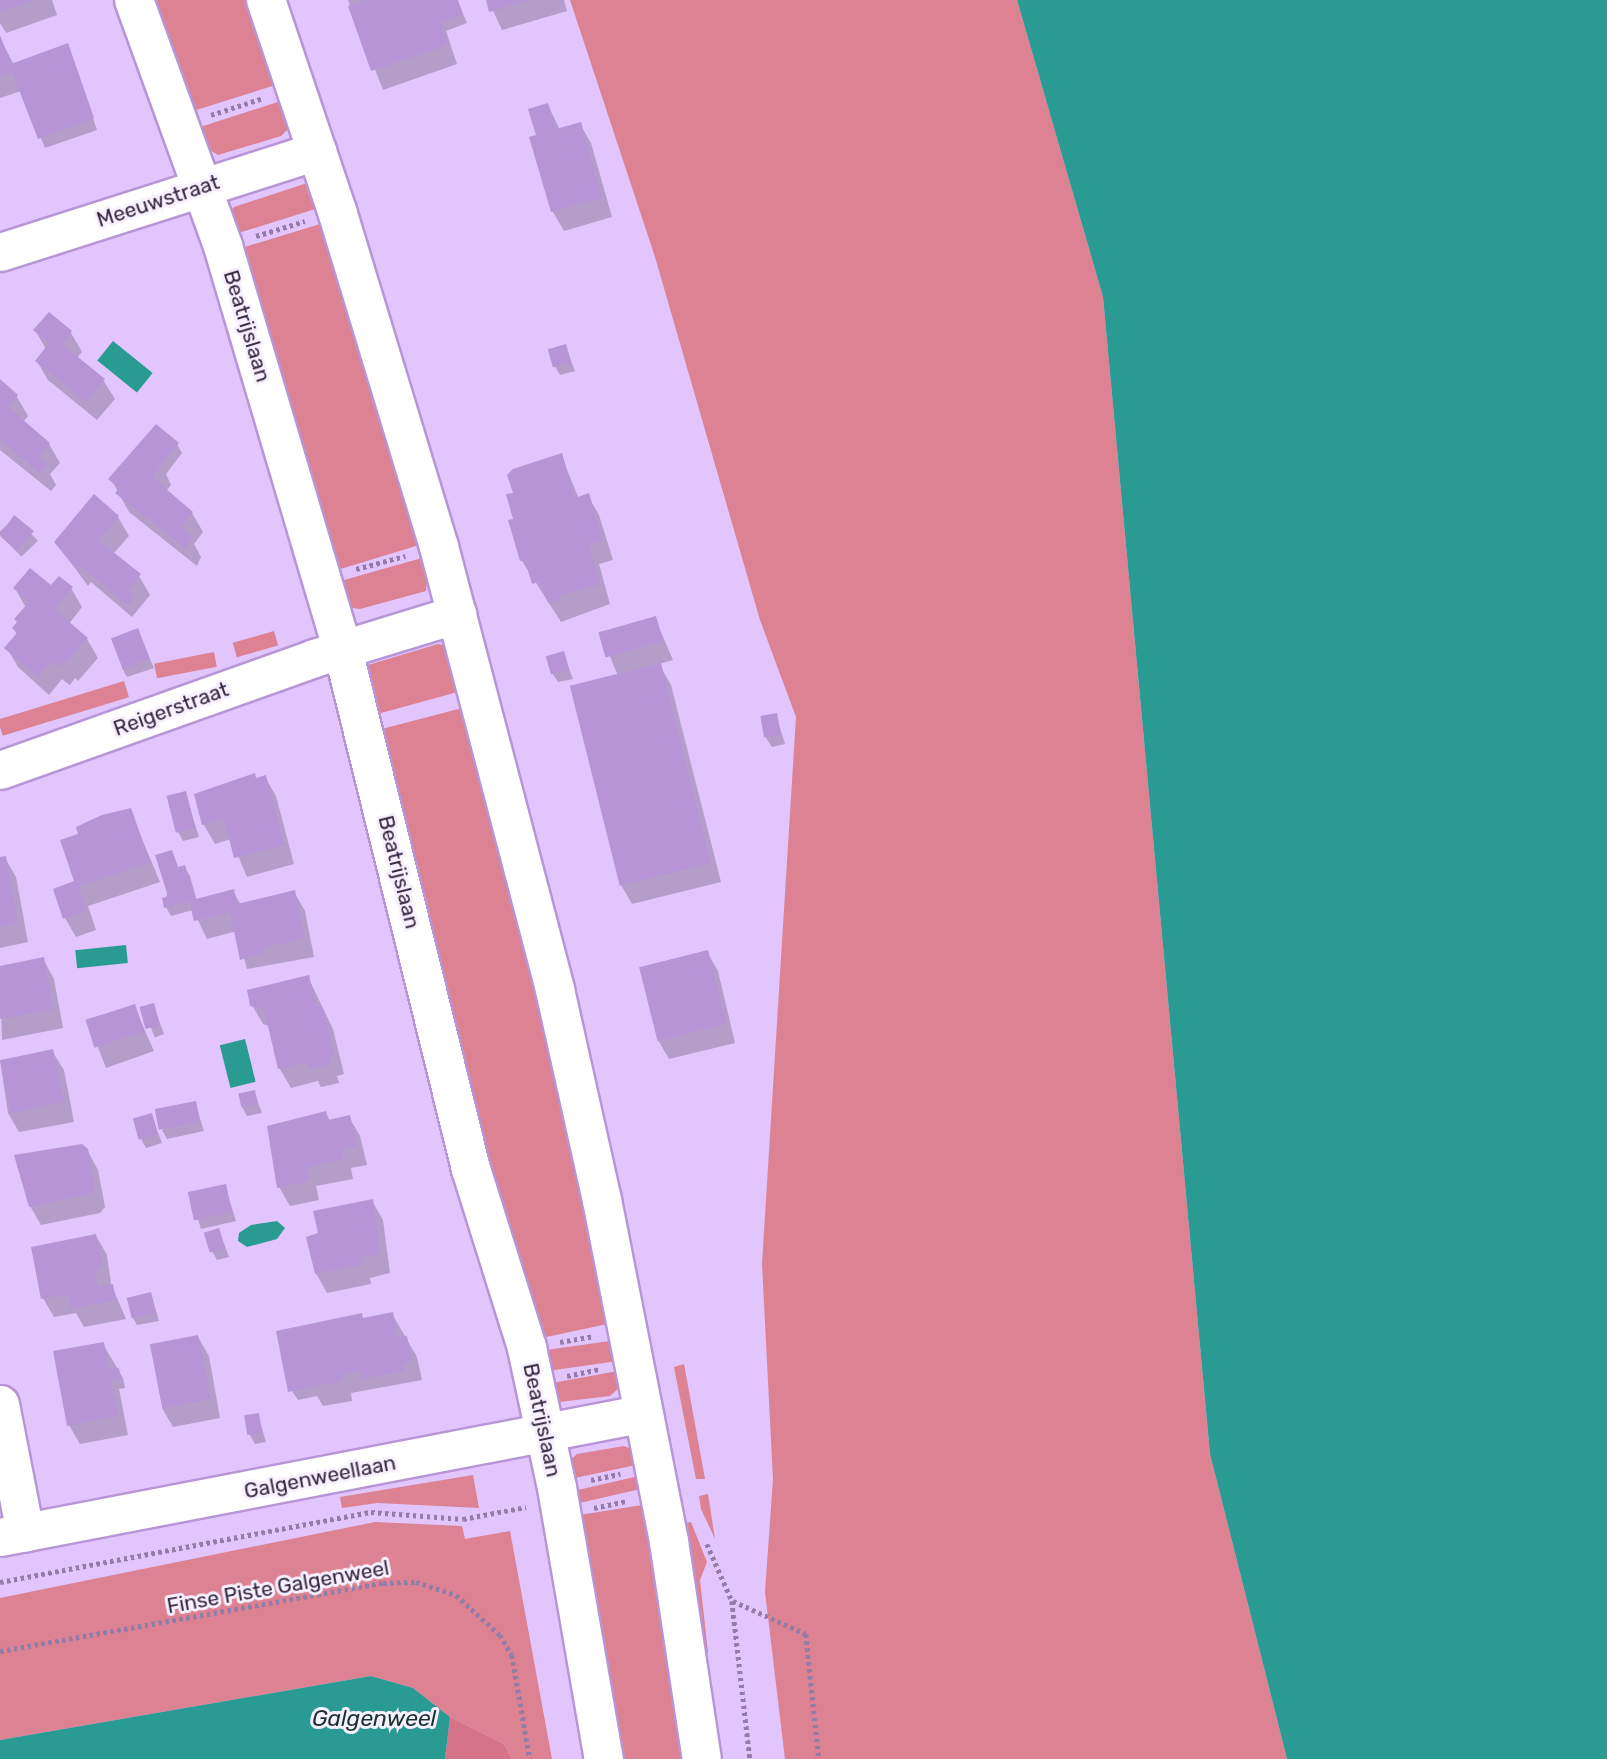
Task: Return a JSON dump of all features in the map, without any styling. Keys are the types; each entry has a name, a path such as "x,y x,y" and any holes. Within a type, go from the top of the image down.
{"street":[{"name":"Beatrijslaan","path":"134,0 223,246 343,650 471,1169 530,1365 559,1501 604,1759"},
{"path":"266,0 337,211 439,547 555,990 630,1346 702,1759"},
{"name":"Meeuwstraat","path":"0,252 317,151"},
{"name":"Reigerstraat","path":"0,770 343,650 457,614"},
{"path":"0,1404 12,1535"},
{"name":"Galgenweellaan","path":"12,1535 640,1414"}],"path":[{"path":"181,124 296,87"},
{"path":"223,246 337,211"},
{"path":"322,578 439,547"},
{"path":"530,1365 630,1346"},
{"path":"530,1365 630,1346"},
{"path":"0,1582 371,1512 463,1519 654,1481"},
{"path":"559,1501 654,1481"},
{"path":"706,1541 732,1601 750,1759"},
{"name":"Finse Piste Galgenweel","path":"0,1651 383,1583 416,1582 456,1595 500,1635 512,1655 530,1759"},
{"path":"732,1601 806,1634 819,1759"}],"shaded area":[{"path":"151,0 253,0 282,83 190,112"},
{"path":"570,0 1017,0 1103,297 1210,1454 1287,1759 785,1759 765,1592 773,1479 762,1264 796,717 760,620 655,257"},
{"path":"287,99 293,124 281,136 218,155 205,147 197,128"},
{"path":"304,184 312,185 325,206 232,235 230,212 234,207"},
{"path":"330,221 428,542 332,572 233,251"},
{"path":"429,556 426,591 360,609 347,607 337,582"},
{"path":"274,631 278,645 237,657 233,643"},
{"path":"438,644 447,646 465,690 370,716 363,672 368,665"},
{"path":"214,652 217,667 157,678 154,664"},
{"path":"124,681 129,697 3,736 0,719"},
{"path":"470,706 612,1323 537,1339 374,731"},
{"path":"617,1340 620,1361 544,1372 541,1351"},
{"path":"684,1364 705,1479 696,1479 674,1367"},
{"path":"623,1370 622,1385 610,1396 559,1402 547,1384"},
{"path":"624,1446 634,1450 641,1464 565,1480 567,1463 577,1454"},
{"path":"473,1475 479,1508 377,1503 342,1508 340,1497"},
{"path":"643,1475 646,1488 571,1505 568,1492"},
{"path":"708,1494 715,1539 701,1509 699,1496"},
{"path":"649,1504 689,1759 611,1759 573,1516"},
{"path":"375,1522 462,1526 465,1539 510,1531 552,1759 512,1759 504,1744 450,1717 413,1688 371,1676 0,1740 0,1598"},
{"path":"691,1522 707,1562 700,1580 708,1653 697,1654 676,1525"},
{"path":"450,1717 504,1744 512,1759 445,1759"}],"water":[{"path":"1017,0 1607,0 1607,1759 1287,1759 1210,1454 1103,297"},
{"path":"113,341 153,373 137,393 97,360"},
{"path":"126,945 128,963 77,968 75,950"},
{"path":"245,1039 256,1082 230,1088 220,1045"},
{"path":"277,1221 285,1228 277,1239 247,1247 238,1241 239,1233 251,1225"},
{"name":"Galgenweel","path":"371,1676 413,1688 450,1717 445,1759 0,1759 0,1740"}],"building":[{"path":"0,0 33,0 0,12"},
{"path":"366,0 458,0 463,14 440,22 448,45 371,71 348,6"},
{"path":"486,0 527,0 527,1 489,12"},
{"path":"0,35 11,64 68,43 94,118 38,139 12,72 0,76"},
{"path":"548,103 556,129 581,122 602,198 551,212 529,137 536,135 528,109"},
{"path":"49,312 72,331 62,344 105,379 86,402 35,361 49,343 33,330"},
{"path":"566,344 571,362 553,368 548,349"},
{"path":"0,379 18,395 8,407 50,443 38,457 47,464 40,473 0,439"},
{"path":"156,424 179,443 152,477 193,512 181,527 192,537 186,549 115,493 119,488 108,479"},
{"path":"562,453 575,498 589,493 603,541 589,544 600,584 559,596 560,600 549,604 539,582 532,584 525,560 520,561 508,520 513,519 506,494 513,493 507,475 513,469"},
{"path":"94,494 119,516 98,540 141,574 128,590 136,597 130,603 125,604 79,564 76,569 54,542"},
{"path":"14,515 34,531 17,551 0,536"},
{"path":"30,568 51,585 59,576 73,587 54,609 88,638 66,663 64,660 58,667 51,661 38,677 4,648 17,633 12,628 17,622 14,619 29,602 13,588"},
{"path":"656,616 663,641 605,658 598,633"},
{"path":"138,628 150,659 123,669 111,638"},
{"path":"564,651 569,669 551,675 546,656"},
{"path":"661,663 711,863 620,886 570,686"},
{"path":"777,713 781,735 764,738 760,716"},
{"path":"255,773 256,778 266,775 284,845 234,858 224,819 202,825 194,794"},
{"path":"186,791 195,828 176,833 167,796"},
{"path":"131,808 150,862 79,886 86,910 63,919 53,889 74,881 60,840 78,834 76,827 102,815"},
{"path":"172,850 178,867 185,865 196,899 234,889 237,904 295,890 305,938 262,948 263,953 240,960 230,912 194,921 189,901 164,908 162,898 168,896 155,855"},
{"path":"6,856 18,923 0,927 0,857"},
{"path":"708,950 726,1024 657,1041 639,967"},
{"path":"44,957 53,1009 0,1019 0,966"},
{"path":"309,975 316,1005 323,1008 334,1055 328,1057 330,1064 308,1069 307,1062 278,1069 264,1009 250,1006 247,990"},
{"path":"154,1003 160,1025 145,1029 140,1007"},
{"path":"135,1004 144,1032 95,1048 86,1020"},
{"path":"53,1049 64,1102 11,1113 0,1060"},
{"path":"255,1090 258,1104 241,1107 238,1094"},
{"path":"196,1101 200,1122 159,1130 155,1109"},
{"path":"326,1111 328,1120 350,1115 357,1146 342,1149 343,1160 307,1167 309,1181 277,1188 267,1126"},
{"path":"152,1113 158,1134 139,1140 133,1119"},
{"path":"82,1144 88,1149 95,1187 90,1194 29,1207 14,1155"},
{"path":"226,1184 232,1212 194,1220 188,1192"},
{"path":"373,1199 380,1254 360,1258 362,1265 315,1274 306,1237 318,1233 313,1211"},
{"path":"219,1228 225,1248 210,1253 204,1233"},
{"path":"96,1234 102,1262 95,1274 98,1287 113,1284 116,1300 71,1309 68,1294 41,1299 31,1247"},
{"path":"151,1292 156,1312 132,1318 127,1298"},
{"path":"393,1312 397,1337 407,1336 412,1361 403,1363 404,1371 362,1379 361,1371 341,1374 343,1381 288,1392 276,1331 362,1313 363,1318"},
{"path":"198,1335 210,1399 162,1408 150,1344"},
{"path":"104,1342 109,1370 119,1368 121,1379 111,1381 118,1416 67,1426 53,1351"},
{"path":"259,1413 262,1433 247,1435 244,1415"}]}
